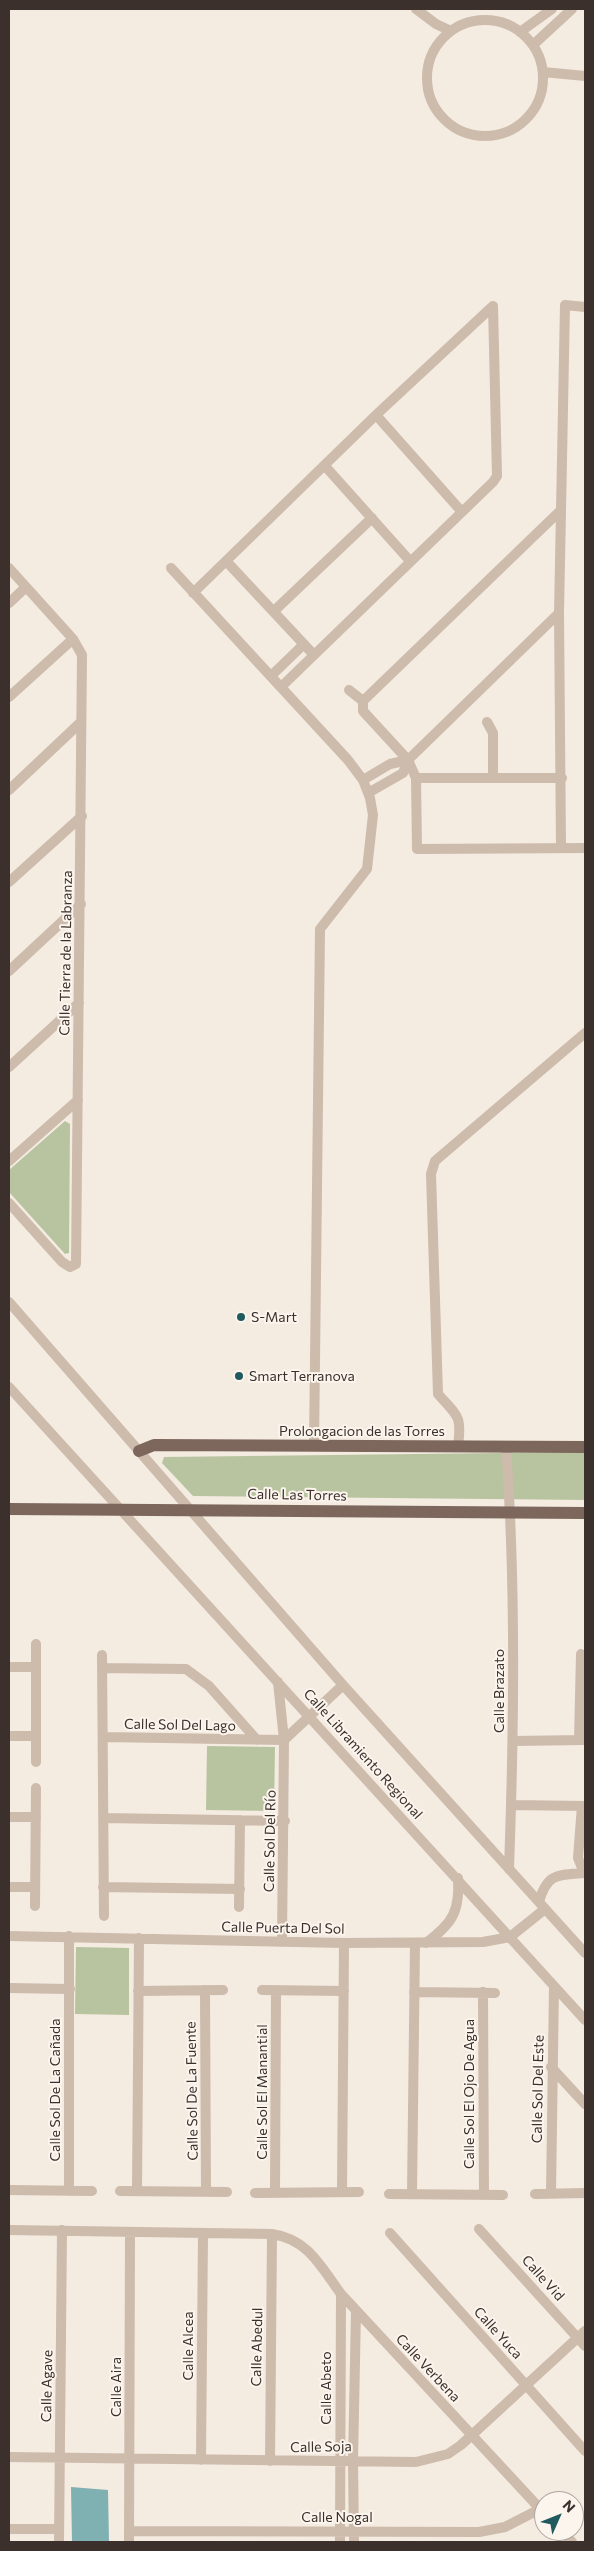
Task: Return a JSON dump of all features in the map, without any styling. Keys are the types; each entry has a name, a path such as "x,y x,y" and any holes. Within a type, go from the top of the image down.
{"main road":[{"name":"Prolongacion de las Torres","path":"139,1451 154,1445 585,1447"},
{"name":"Calle Las Torres","path":"9,1509 585,1513"}],"street":[{"path":"416,9 436,24 451,31"},
{"path":"520,32 552,9"},
{"path":"533,45 572,9"},
{"path":"486,20 504,23 520,32 533,45 540,58 543,72 539,99 524,121 501,134 474,136 449,124 432,103 426,77 433,51 451,31 467,22 486,20"},
{"path":"543,72 585,76"},
{"path":"561,847 562,778 559,613 565,305 585,307"},
{"path":"193,593 376,415 493,306 497,476 281,687"},
{"path":"376,415 462,512"},
{"path":"325,466 410,561"},
{"path":"561,510 364,701 363,711 408,760 416,778 417,849 585,848"},
{"path":"274,611 372,518"},
{"path":"227,562 314,655"},
{"path":"9,568 73,639 9,697"},
{"path":"171,568 348,760 363,780 373,815 367,869 320,929 314,1446"},
{"path":"9,603 26,587"},
{"path":"368,793 403,773 408,760 559,613"},
{"name":"Calle Tierra de la Labranza","path":"9,1203 62,1262 70,1267 77,1260 82,654 73,639"},
{"path":"271,676 304,644"},
{"path":"349,690 364,701"},
{"path":"9,790 81,722"},
{"path":"487,722 493,733 493,776"},
{"path":"363,780 390,764 408,760"},
{"path":"416,778 493,776 562,778"},
{"path":"9,882 82,816"},
{"path":"9,971 81,904"},
{"path":"9,1067 79,1003"},
{"path":"458,1446 461,1425 457,1415 438,1394 431,1174 435,1161 585,1033"},
{"path":"9,1161 78,1100"},
{"path":"9,1302 188,1509 585,1953"},
{"name":"Calle Libramiento Regional","path":"9,1387 458,1878 585,2020"},
{"name":"Calle Brazato","path":"506,1446 511,1513 512,1741 509,1869"},
{"path":"36,1644 36,1762"},
{"path":"512,1741 582,1740 583,1673 580,1654"},
{"name":"Calle Sol Del Lago","path":"102,1656 104,1916"},
{"path":"9,1667 36,1667"},
{"name":"Calle Sol Del Lago","path":"103,1668 186,1669 209,1686 256,1740"},
{"name":"Calle Sol Del Río","path":"278,1682 284,1740 285,1821 282,1942"},
{"path":"284,1740 343,1684"},
{"path":"9,1736 36,1736"},
{"name":"Calle Sol Del Lago","path":"104,1737 284,1740"},
{"path":"35,1906 36,1788"},
{"path":"511,1805 583,1806 578,1858 585,1873 557,1875 543,1887 542,1906"},
{"path":"9,1817 36,1817"},
{"path":"104,1818 285,1821"},
{"path":"240,1820 240,1907"},
{"path":"426,1943 443,1930 456,1911 459,1900 458,1878"},
{"path":"9,1887 35,1887"},
{"path":"103,1887 240,1889"},
{"name":"Calle Puerta Del Sol","path":"9,1936 344,1943 483,1942 510,1937 542,1906"},
{"name":"Calle Sol De La Cañada","path":"69,1936 69,2191"},
{"path":"137,2191 139,1938"},
{"path":"342,2192 344,1943"},
{"path":"412,2193 415,1943"},
{"name":"Calle Sol Del Este","path":"551,2194 554,1986"},
{"path":"9,1988 70,1989"},
{"name":"Calle Sol De La Fuente","path":"205,1990 206,2191"},
{"path":"138,1991 223,1990"},
{"path":"262,1990 344,1991"},
{"name":"Calle Sol El Manantial","path":"276,1991 276,2193"},
{"path":"414,1992 495,1993"},
{"name":"Calle Sol El Ojo De Agua","path":"483,1992 484,2195"},
{"path":"552,2067 585,2104"},
{"path":"9,2190 92,2190"},
{"path":"120,2191 227,2192"},
{"path":"255,2193 359,2192"},
{"path":"535,2194 585,2193"},
{"path":"389,2194 503,2195"},
{"name":"Calle Vid","path":"480,2229 583,2338"},
{"path":"9,2230 272,2234"},
{"name":"Calle Agave","path":"59,2542 62,2230"},
{"name":"Calle Aira","path":"129,2542 130,2232"},
{"name":"Calle Alcea","path":"201,2460 203,2233"},
{"name":"Calle Yuca","path":"390,2233 585,2451"},
{"name":"Calle Verbena","path":"272,2234 294,2239 314,2257 356,2311 534,2502"},
{"name":"Calle Abedul","path":"270,2461 272,2234"},
{"name":"Calle Abeto","path":"340,2542 341,2294"},
{"name":"Calle Abeto","path":"354,2542 353,2460 356,2311"},
{"name":"Calle Soja","path":"9,2457 416,2462 432,2459 448,2454 472,2436 526,2385 583,2338"},
{"name":"Calle Nogal","path":"130,2531 479,2532 505,2527 534,2514"},
{"path":"9,2529 59,2529"}],"green space":[{"path":"65,1121 70,1124 69,1253 65,1254 9,1192 9,1170"},
{"path":"585,1452 585,1500 193,1496 162,1463 164,1457"},
{"path":"207,1746 275,1747 274,1811 206,1810"},
{"path":"76,1947 129,1948 129,2015 75,2014"}],"water":[{"path":"71,2487 108,2490 109,2542 72,2542"}],"place":[{"name":"S-Mart","path":"241,1317"},
{"name":"Smart Terranova","path":"239,1376"}]}
